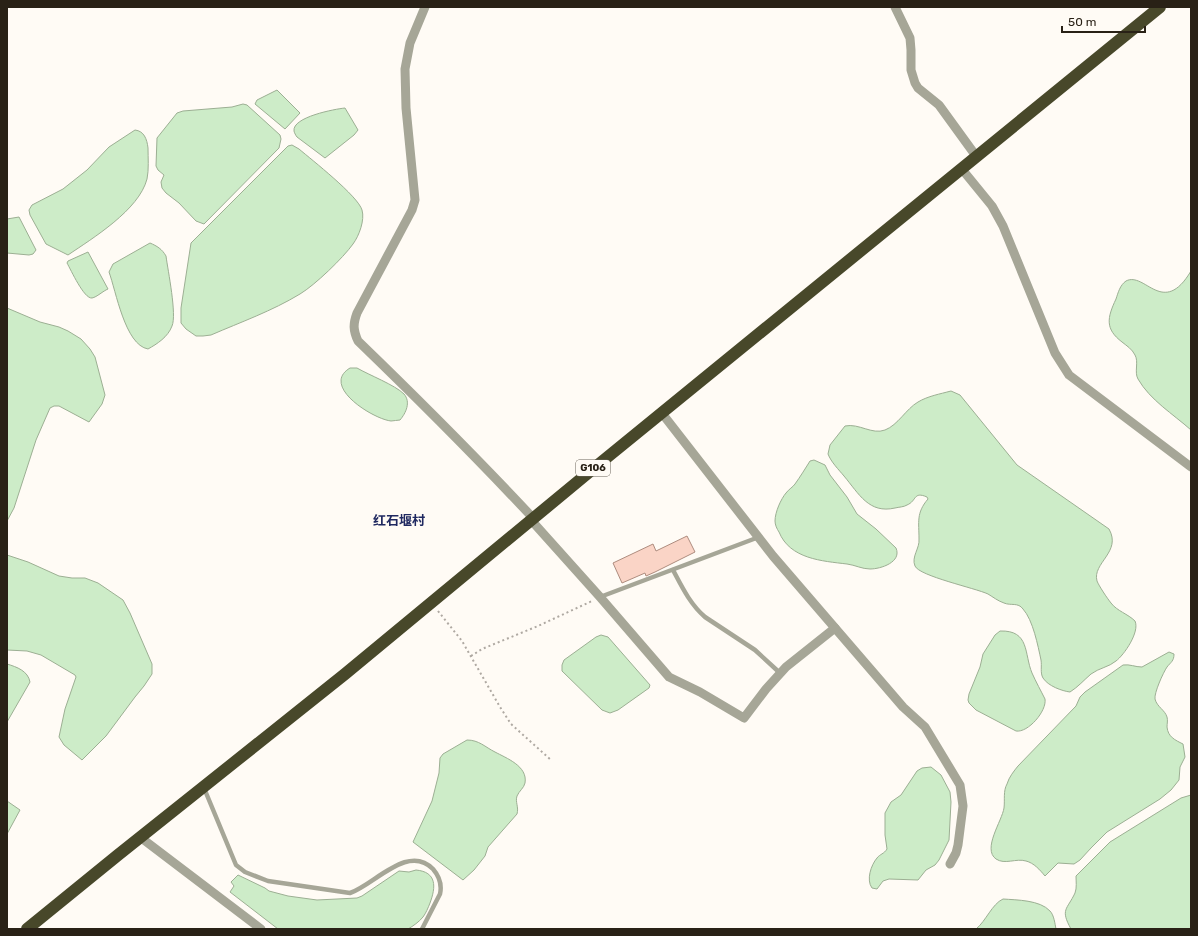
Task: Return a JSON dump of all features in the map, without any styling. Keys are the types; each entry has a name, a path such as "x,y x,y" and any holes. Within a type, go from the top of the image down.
{"highway":[{"name":"G106","path":"27,929 345,674 661,412 1160,7"}],"street":[{"path":"425,7 410,43 405,69 406,108 415,200 412,210 357,313 353,332 358,341 446,427 532,519 669,677 700,692 744,718 780,673 835,628"},
{"path":"895,7 910,38 911,70 915,83 918,88 939,105 976,156"},
{"path":"961,168 992,206 1003,226 1055,353 1069,375 1191,467"},
{"path":"661,412 759,537 835,628 903,706 925,727 960,785 963,806 958,845 956,853 950,864"},
{"path":"140,837 261,929"}],"lane":[{"path":"600,597 759,537"},
{"path":"673,570 686,595 698,611 755,650 780,673"},
{"path":"204,786 236,865 246,872 268,882 350,893 358,890 389,869 407,861 419,861 427,864 441,882 441,890 422,929"}],"path":[{"path":"471,656 482,649 538,626 600,597"},
{"path":"431,602 462,641 511,724 552,760"}],"shaded area":[{"path":"277,90 300,113 285,129 255,104 257,100"},
{"path":"243,104 247,105 280,135 281,139 279,148 204,224 196,221 162,188 161,182 164,175 156,166 157,138 177,113 183,111 232,107"},
{"path":"345,108 358,130 354,135 325,158 297,137 294,131 295,126 300,122 324,112"},
{"path":"135,130 143,134 147,142 148,172 147,179 135,202 102,232 68,255 46,244 30,215 29,210 32,205 63,189 87,170 109,147"},
{"path":"292,145 334,178 359,204 362,210 363,218 357,237 336,264 300,294 267,311 211,335 196,336 186,329 181,323 181,308 191,243 288,146"},
{"path":"19,217 36,250 33,254 7,253 7,219"},
{"path":"150,243 163,251 166,256 172,292 173,320 168,334 148,349 140,345 133,338 127,328 118,304 109,272 113,264"},
{"path":"88,252 108,289 92,298 85,294 67,263 68,261"},
{"path":"1191,271 1191,430 1155,400 1143,387 1137,376 1137,361 1135,355 1131,349 1116,337 1110,328 1109,318 1118,292 1126,281 1133,280 1140,282 1155,290 1163,292 1172,291 1181,285"},
{"path":"7,308 40,322 59,327 81,339 95,357 105,395 102,404 89,422 59,406 50,408 36,440 14,508 7,521"},
{"path":"350,368 357,368 404,394 407,400 407,407 400,420 391,421 383,419 362,408 352,400 345,392 341,384 342,375"},
{"path":"951,391 960,395 1017,465 1109,529 1112,537 1112,544 1110,551 1099,569 1097,581 1113,606 1135,621 1135,631 1127,649 1116,661 1091,674 1070,692 1055,688 1043,678 1035,633 1027,614 1021,607 1004,603 981,591 936,578 919,570 915,566 914,559 919,542 919,518 924,504 928,499 927,497 919,495 903,507 886,509 878,508 865,501 860,496 829,457 828,454 830,445 845,426 855,426 875,431 885,430 890,428 918,402"},
{"path":"814,460 825,465 830,475 847,497 857,514 896,548 897,553 893,561 880,568 870,569 827,562 799,553 784,541 775,524 777,510 784,496 795,484 810,461"},
{"path":"7,555 28,562 59,576 85,578 98,583 123,600 152,664 152,674 144,686 106,736 82,760 64,745 59,737 65,709 76,677 75,675 41,655 27,651 7,650"},
{"path":"1000,631 1017,634 1021,639 1024,644 1032,673 1045,699 1045,704 1040,715 1031,725 1021,731 1016,731 976,710 968,700 983,654 995,635"},
{"path":"601,635 608,637 650,685 649,688 618,710 610,713 602,710 562,671 564,660"},
{"path":"1169,652 1174,654 1173,658 1161,678 1155,699 1157,704 1165,712 1170,736 1183,744 1185,757 1180,767 1179,780 1171,790 1160,799 1107,832 1080,860 1074,864 1058,863 1045,876 1032,863 1022,860 999,861 996,859 992,854 992,842 1003,814 1006,787 1010,777 1018,766 1076,706 1080,697 1085,692 1123,665 1142,667"},
{"path":"7,664 24,672 29,678 30,682 7,722"},
{"path":"467,740 478,742 515,763 523,772 525,783 517,796 517,814 488,847 485,856 474,870 463,880 413,842 432,801 439,773 440,758 443,754"},
{"path":"931,767 941,775 950,792 951,802 949,840 939,860 935,865 926,870 918,880 889,879 883,881 877,889 872,888 869,881 871,868 877,858 887,849 885,835 885,813 891,802 901,795 917,771 922,768"},
{"path":"1191,795 1191,929 1071,929 1065,913 1076,891 1076,876 1110,842 1181,798"},
{"path":"7,801 20,810 7,834"},
{"path":"416,870 423,871 428,874 433,881 434,886 430,903 424,915 418,922 408,929 278,929 230,892 234,886 231,882 238,875 269,891 288,896 317,900 357,898 399,871 409,872"},
{"path":"1003,899 1028,901 1046,907 1052,915 1056,929 976,929 999,901"}],"building":[{"path":"687,536 695,552 646,576 645,573 622,583 613,563 653,544 656,551"}],"district":[{"name":"红石堰村","path":"399,520"}]}
